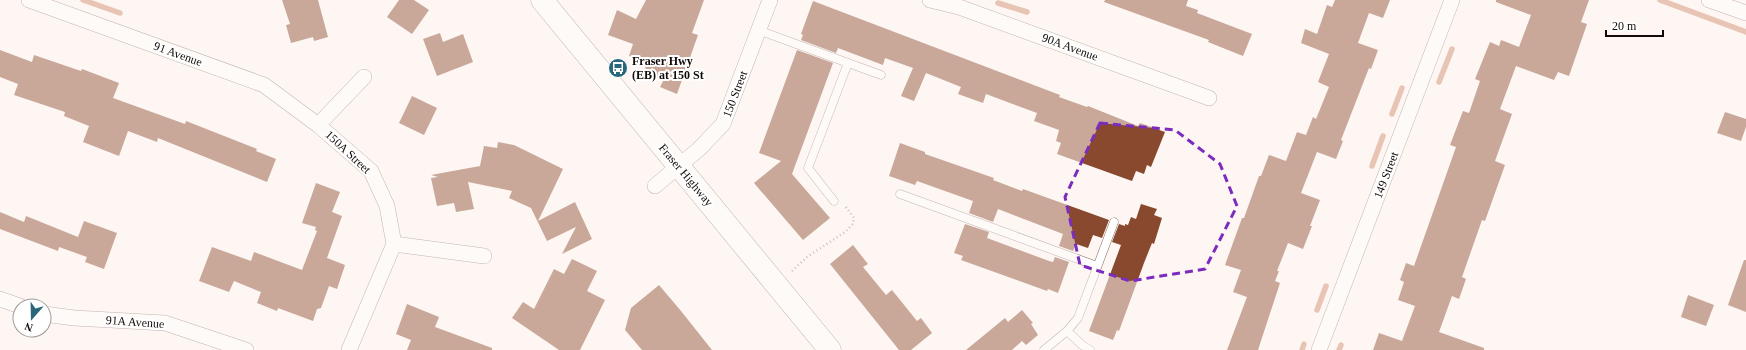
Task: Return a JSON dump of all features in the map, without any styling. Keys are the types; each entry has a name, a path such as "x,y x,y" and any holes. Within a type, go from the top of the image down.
{"main road":[{"name":"Fraser Highway","path":"542,0 830,350"}],"street":[{"name":"91 Avenue","path":"29,0 264,85 318,125"},
{"name":"150 Street","path":"655,186 699,150 723,124 770,0"},
{"name":"90A Avenue","path":"930,0 959,7 1209,98"},
{"name":"149 Street","path":"1320,350 1452,0"},
{"path":"1710,0 1746,13"},
{"name":"150A Street","path":"364,77 318,125 371,171 387,206 394,244"},
{"path":"349,350 394,244 484,256"},
{"path":"0,299 12,303"},
{"name":"91A Avenue","path":"52,315 74,318 165,323 246,350"}],"lane":[{"path":"758,30 881,75"},
{"path":"834,201 808,168 848,63"},
{"path":"900,194 1098,266"},
{"path":"1044,350 1067,331 1078,318 1114,222"},
{"path":"1067,331 1082,345 1090,350"}],"path":[{"path":"792,271 807,256 838,236 853,224 854,218 845,205 834,201"}],"highlighted area":[{"path":"1100,123 1175,130 1220,164 1237,206 1205,269 1130,281 1080,265 1065,197"}],"building":[{"path":"282,0 318,0 328,37 314,41 313,37 291,43 286,25 290,24"},
{"path":"399,0 414,0 429,10 412,34 387,17"},
{"path":"646,0 704,0 692,33 698,35 677,94 660,87 663,81 649,75 650,72 647,71 642,61 629,56 633,44 608,35 617,10 636,19"},
{"path":"1105,0 1188,0 1186,6 1198,10 1197,13 1252,34 1243,56 1208,42 1209,40 1104,2"},
{"path":"1335,0 1390,0 1383,18 1369,13 1358,43 1378,50 1371,69 1369,68 1341,140 1343,141 1336,159 1317,152 1301,193 1320,200 1303,249 1288,243 1277,271 1279,271 1275,281 1280,283 1258,350 1227,350 1247,297 1233,292 1241,270 1225,265 1242,218 1244,218 1259,176 1261,176 1269,155 1286,161 1297,132 1306,135 1313,117 1316,119 1329,87 1318,82 1329,54 1301,43 1305,29 1317,34 1327,5 1332,7"},
{"path":"1496,0 1589,0 1581,22 1587,24 1569,76 1558,72 1554,80 1516,66 1500,109 1512,114 1495,161 1505,165 1485,221 1482,220 1462,277 1466,279 1459,299 1452,296 1439,332 1484,348 1484,350 1373,350 1379,333 1402,341 1415,306 1398,300 1404,282 1400,280 1406,263 1414,266 1456,147 1450,145 1463,111 1469,113 1480,81 1475,79 1490,42 1499,46 1501,40 1519,47 1531,15 1496,2"},
{"path":"813,1 1060,95 1059,97 1087,107 1088,106 1138,126 1140,123 1165,132 1151,167 1147,165 1144,174 1136,171 1132,181 1057,154 1061,143 1056,141 1059,130 1034,121 1037,113 986,94 983,103 958,94 961,87 926,73 914,101 901,96 913,68 885,58 883,65 838,48 836,53 801,40 803,35 801,34"},
{"path":"440,33 443,42 463,34 473,62 437,76 423,39"},
{"path":"0,50 32,62 34,55 81,71 82,69 119,83 113,98 185,124 186,121 257,149 256,151 276,159 267,182 158,138 157,142 128,131 119,156 83,142 89,126 64,116 65,112 14,95 18,84 0,77"},
{"path":"797,50 833,63 792,174 830,218 803,240 754,183 781,161 759,153"},
{"path":"412,96 437,108 424,135 399,123"},
{"path":"1725,112 1746,119 1746,127 1741,141 1717,133"},
{"path":"498,142 514,145 563,169 538,221 575,202 592,239 562,254 576,227 547,241 531,208 509,198 512,191 468,182 474,209 456,212 454,203 437,206 431,178 438,177 431,175 480,166 484,146 497,148"},
{"path":"900,143 925,152 925,154 994,178 993,180 1022,191 1023,189 1109,220 1102,238 1093,235 1088,248 1076,244 1073,251 1059,246 1063,234 998,209 993,222 969,213 973,201 917,181 915,185 889,176"},
{"path":"316,183 340,192 332,212 342,216 327,258 345,265 337,289 329,286 321,308 317,309 313,321 278,308 277,311 257,303 261,292 234,281 229,292 199,281 212,247 251,261 254,252 302,270 317,231 315,230 316,227 302,223"},
{"path":"1141,204 1157,209 1154,215 1162,218 1154,244 1152,243 1119,331 1117,330 1113,340 1089,331 1121,245 1112,242 1119,224 1125,226 1125,224 1128,225 1131,217 1136,219"},
{"path":"0,212 24,222 26,216 78,237 84,221 117,233 104,269 85,262 87,257 59,247 58,251 0,229"},
{"path":"965,224 989,232 987,238 1049,261 1053,262 1055,257 1069,262 1058,293 1048,289 1047,291 961,260 963,256 954,253"},
{"path":"853,245 868,264 863,267 886,295 892,290 917,321 921,318 932,333 911,350 899,350 830,264"},
{"path":"572,259 597,271 587,291 605,300 580,350 559,350 512,318 523,302 534,309 554,269 564,274"},
{"path":"1744,260 1746,260 1746,312 1728,305"},
{"path":"659,285 712,350 642,350 625,330 631,308"},
{"path":"1688,295 1714,305 1706,326 1681,317"},
{"path":"407,304 439,317 435,327 492,348 492,350 407,350 411,340 396,334"},
{"path":"1022,310 1033,323 1031,324 1038,335 1026,345 1022,341 1012,350 966,350 1005,318 1008,322"}],"waterway":[{"path":"83,0 120,13"},
{"path":"1660,0 1746,32"},
{"path":"998,3 1027,12"},
{"path":"1439,82 1452,49"},
{"path":"1392,114 1402,88"},
{"path":"1372,166 1383,136"},
{"path":"1317,310 1326,286"},
{"path":"1302,350 1304,344"},
{"path":"1339,350 1341,345"}],"place":[{"name":"Fraser Hwy (EB) at 150 St","path":"618,68"}]}
